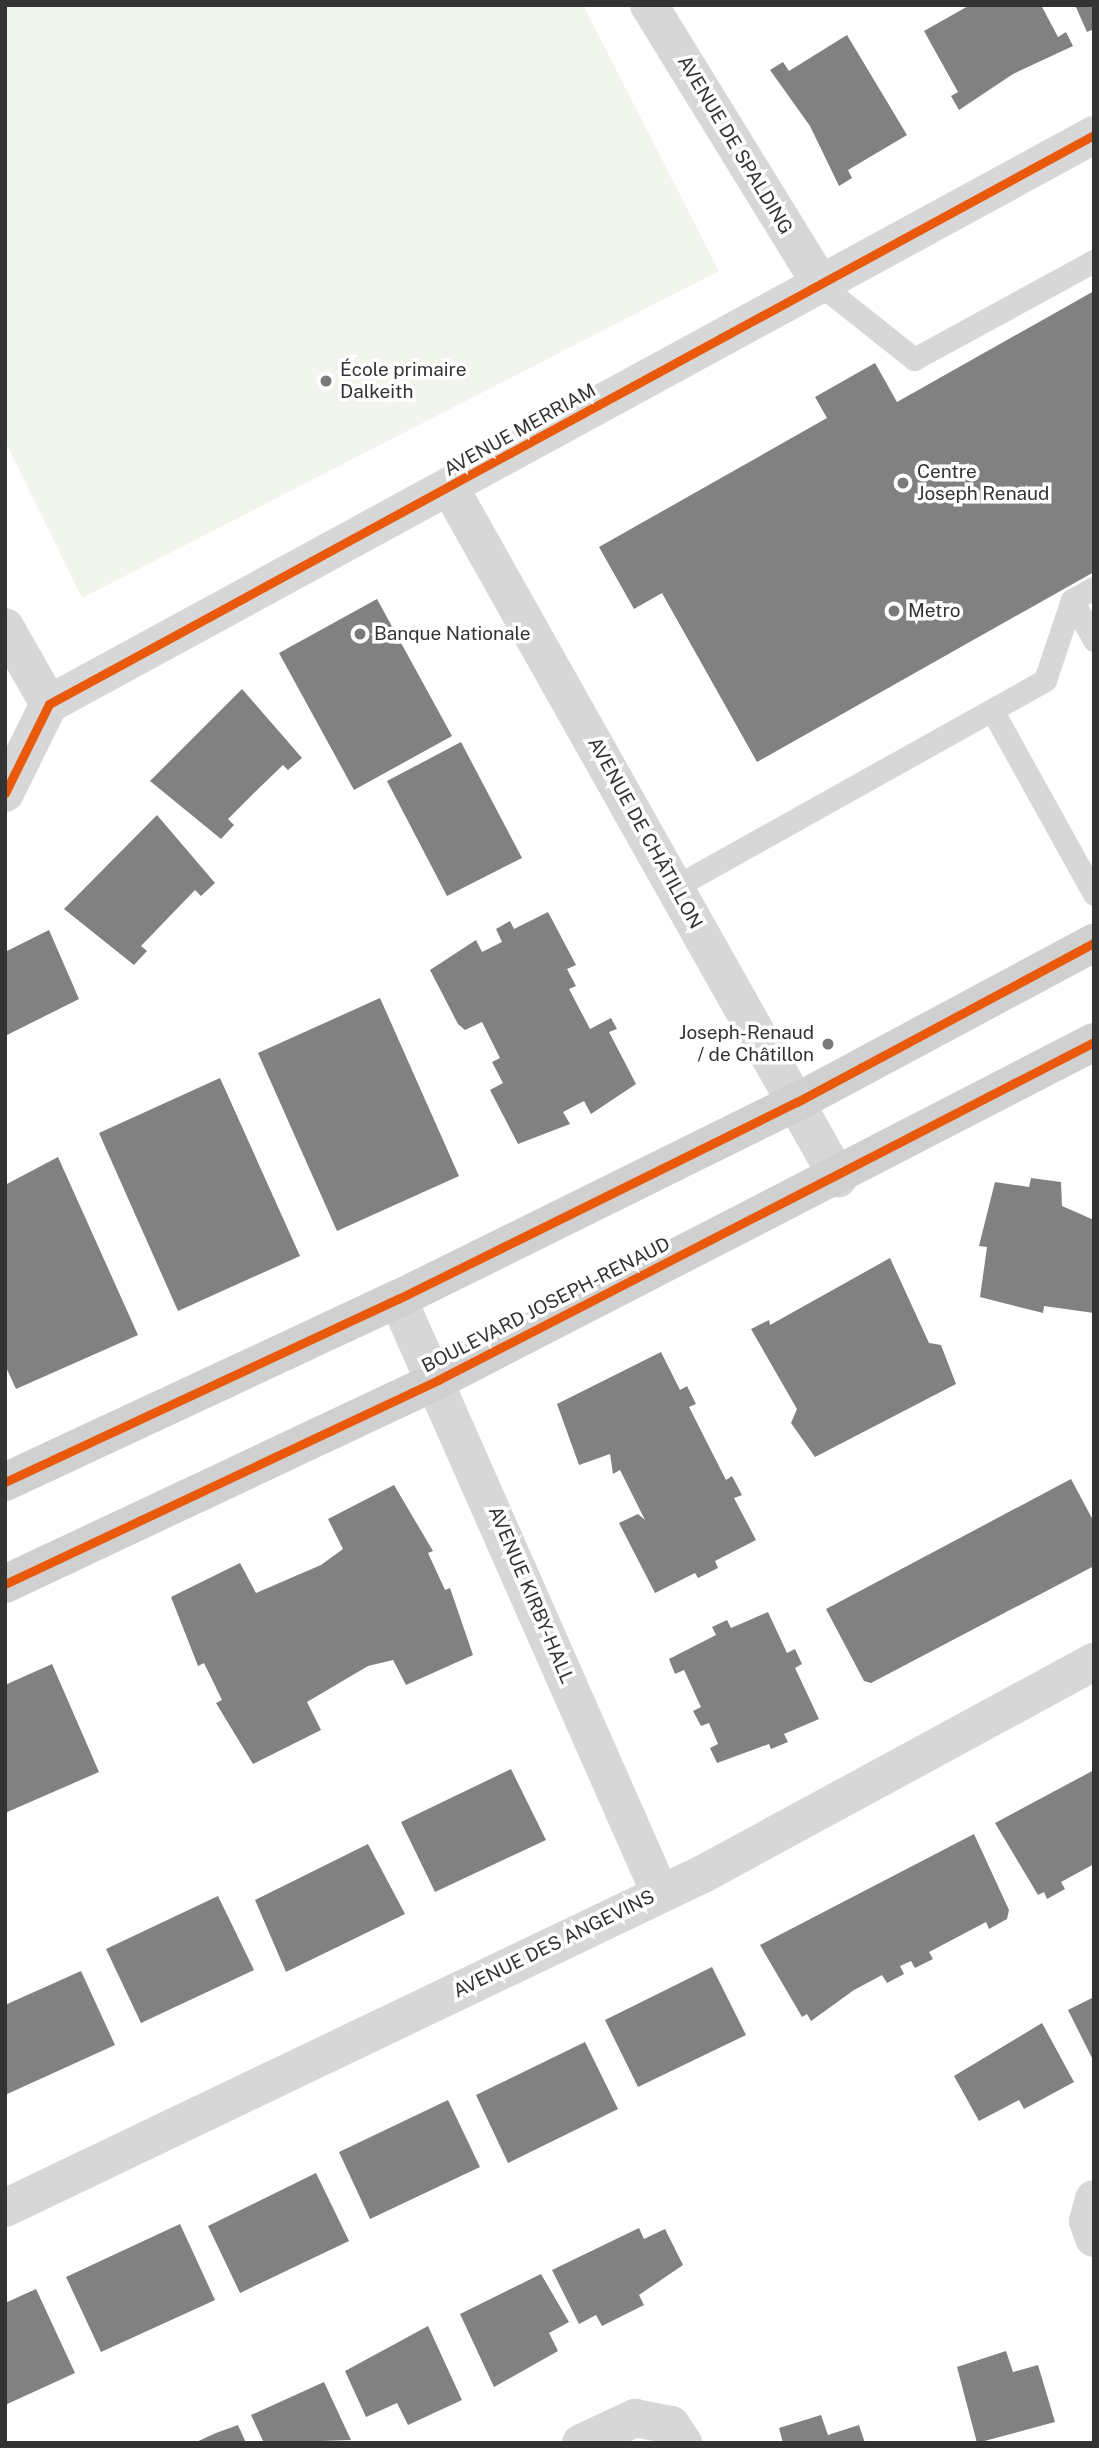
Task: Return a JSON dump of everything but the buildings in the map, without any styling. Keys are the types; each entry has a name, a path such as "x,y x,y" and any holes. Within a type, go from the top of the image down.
{"street":[{"name":"AVENUE DE SPALDING","path":"649,5 821,285"},
{"name":"AVENUE MERRIAM","path":"49,704 1094,135"},
{"name":"AVENUE DE CHÂTILLON","path":"450,488 838,1178"},
{"path":"5,627 49,704 5,793"},
{"path":"5,1482 398,1299 797,1102 1094,943"},
{"name":"BOULEVARD JOSEPH-RENAUD","path":"5,1584 438,1380 838,1178 1094,1042"},
{"name":"AVENUE KIRBY-HALL","path":"398,1299 438,1380 660,1894"},
{"name":"AVENUE DES ANGEVINS","path":"5,2208 660,1894 1094,1662"},
{"path":"1094,2199 1088,2221 1094,2238"},
{"path":"581,2443 635,2418 671,2425 683,2443"}],"lane":[{"path":"821,285 914,359 1094,261"},
{"path":"675,887 1045,680 1072,600 1094,588"},
{"path":"1072,600 1094,640"},
{"path":"992,710 1094,894"}],"shaded area":[{"name":"École primaire Dalkeith","path":"5,5 583,5 719,271 82,598 5,441"}],"cycle path":[{"path":"5,793 49,704 1094,135"},
{"path":"5,1482 398,1299 797,1102 1094,943"},
{"path":"5,1584 438,1380 1094,1042"}],"place":[{"name":"École primaire Dalkeith","path":"326,381"},
{"name":"Centre Joseph Renaud","path":"903,483"},
{"name":"Metro","path":"894,611"},
{"name":"Banque Nationale","path":"360,634"},
{"name":"Joseph-Renaud / de Châtillon","path":"828,1044"}]}
